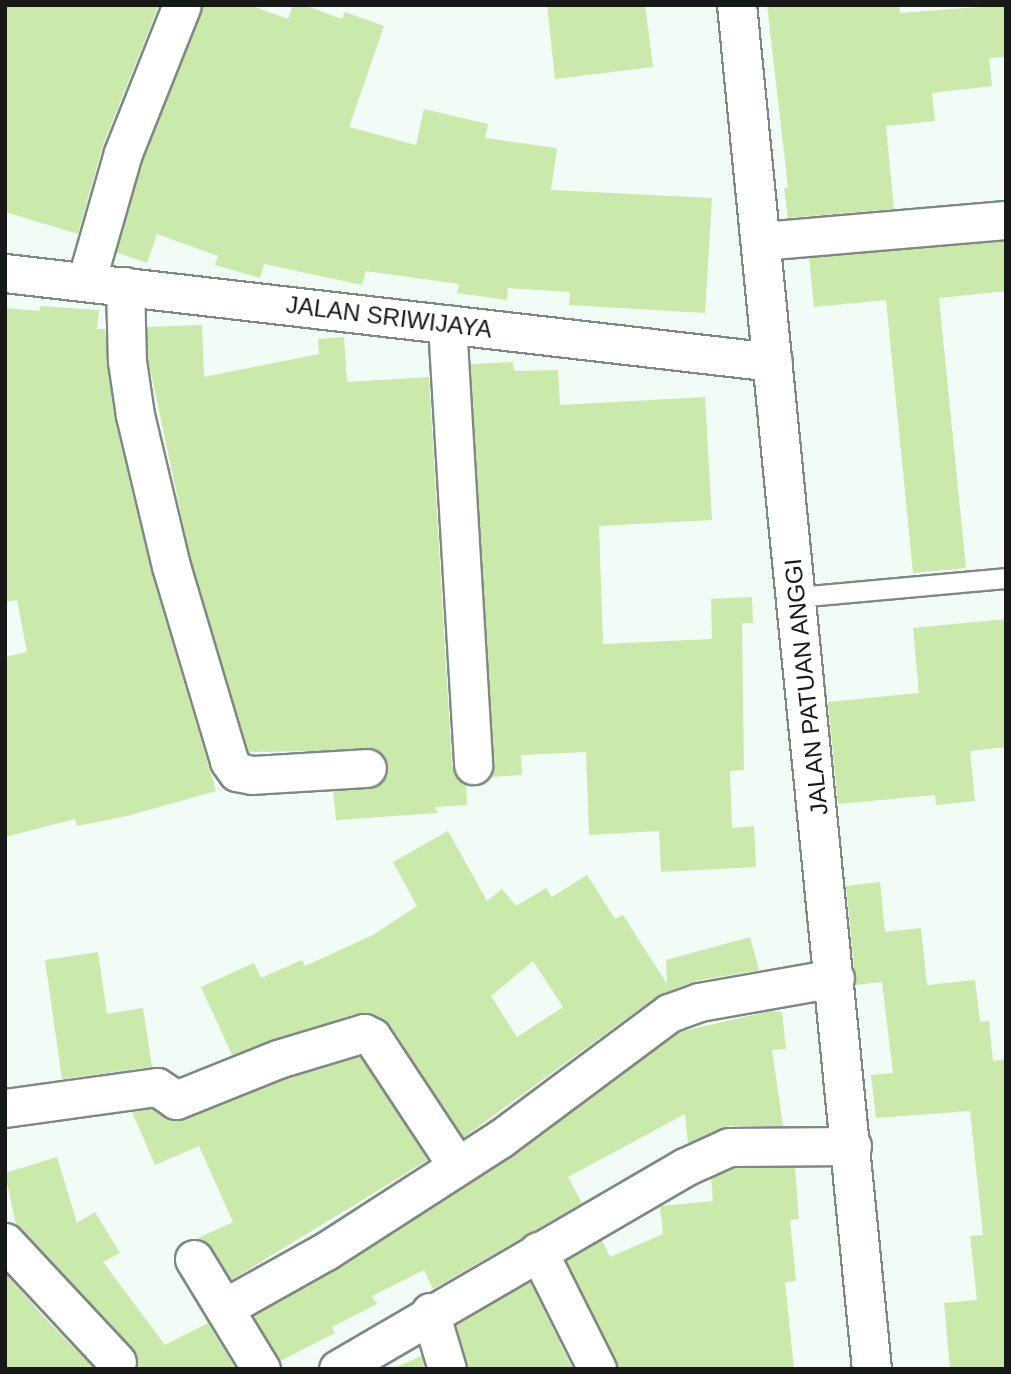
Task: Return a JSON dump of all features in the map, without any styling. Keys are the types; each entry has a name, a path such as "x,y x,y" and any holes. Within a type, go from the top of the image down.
{"street":[{"path":"86,282 123,153 182,5"},
{"name":"JALAN PATUAN ANGGI","path":"737,5 872,1369"},
{"path":"761,241 1006,220"},
{"name":"JALAN SRIWIJAYA","path":"5,272 774,362"},
{"path":"125,286 127,361 135,415 171,566 229,761 237,772 252,775 367,768"},
{"path":"447,324 473,765"},
{"path":"224,1308 326,1251 557,1101 679,1008 835,978"},
{"path":"5,1108 157,1087 176,1100 278,1059 364,1033 372,1037 457,1166"},
{"path":"338,1369 430,1312 729,1147 852,1146"},
{"path":"5,1242 117,1362"},
{"path":"538,1251 597,1369"},
{"path":"194,1259 261,1369"},
{"path":"430,1312 447,1369"}],"lane":[{"path":"797,597 1006,578"}],"building":[{"path":"5,5 159,5 103,145 78,234 5,212"},
{"path":"202,5 250,5 288,19 293,5 304,5 342,19 345,12 384,26 349,127 416,145 424,109 488,124 485,138 557,148 551,190 712,198 705,313 569,305 570,292 508,288 507,300 457,293 459,284 366,271 362,285 264,264 260,278 215,265 218,256 157,234 147,263 116,252 143,160"},
{"path":"547,5 645,5 653,67 555,79"},
{"path":"767,5 899,5 900,13 1006,5 1006,57 989,58 992,86 932,93 935,121 886,126 894,209 788,218 784,188 788,187"},
{"path":"1006,241 1006,291 939,298 966,568 913,573 886,300 814,307 809,258"},
{"path":"40,306 99,310 97,329 105,329 115,420 151,571 216,791 127,816 77,826 75,819 5,837 5,657 27,652 17,600 5,602 5,308 40,311"},
{"path":"202,325 204,377 319,354 318,339 344,337 347,382 429,377 452,766 466,784 467,805 435,807 438,813 336,820 333,791 369,789 385,778 388,766 377,750 248,752 191,561 148,359 147,327"},
{"path":"513,362 514,371 558,370 560,405 705,397 712,520 599,526 603,644 712,639 711,599 752,597 753,623 742,623 744,770 730,771 732,828 754,826 756,867 661,872 659,831 589,835 586,752 521,755 522,775 489,777 494,764 470,364"},
{"path":"1006,619 1006,747 970,751 975,801 936,805 935,795 838,804 828,702 919,693 913,628"},
{"path":"448,831 487,901 502,889 516,906 546,888 552,897 587,875 615,919 623,915 667,984 666,960 750,937 759,970 695,981 657,996 463,1138 390,1025 373,1014 358,1013 232,1055 201,987 254,963 261,978 302,960 305,966 373,935 417,906 393,862","holes":["533,961 563,1007 517,1037 491,996"]},
{"path":"880,882 885,932 921,928 927,985 975,980 980,1022 989,1021 993,1061 1006,1059 1006,1369 950,1369 944,1303 977,1300 970,1236 983,1235 970,1111 876,1118 871,1075 893,1073 882,982 856,985 846,886"},
{"path":"98,952 107,1014 143,1008 152,1067 62,1079 45,960"},
{"path":"770,1011 782,1012 786,1049 772,1050 783,1126 728,1126 688,1143 685,1114 568,1177 582,1203 433,1289 424,1270 372,1296 377,1304 332,1327 335,1333 280,1361 253,1316 337,1269 511,1157 679,1032"},
{"path":"360,1056 428,1160 231,1280 212,1248 198,1238 233,1222 199,1146 155,1165 132,1112 152,1109 173,1121 183,1120 285,1079"},
{"path":"57,1157 77,1223 95,1212 120,1253 103,1262 165,1345 208,1323 236,1369 137,1369 132,1348 16,1225 5,1173"},
{"path":"795,1167 799,1219 790,1220 796,1281 785,1282 794,1369 618,1369 566,1260 602,1240 610,1257 663,1234 660,1206 713,1201 711,1178 734,1168"},
{"path":"5,1273 44,1317 95,1369 5,1369"},
{"path":"530,1282 573,1369 467,1369 456,1325"},
{"path":"421,1356 425,1369 392,1369"}]}
